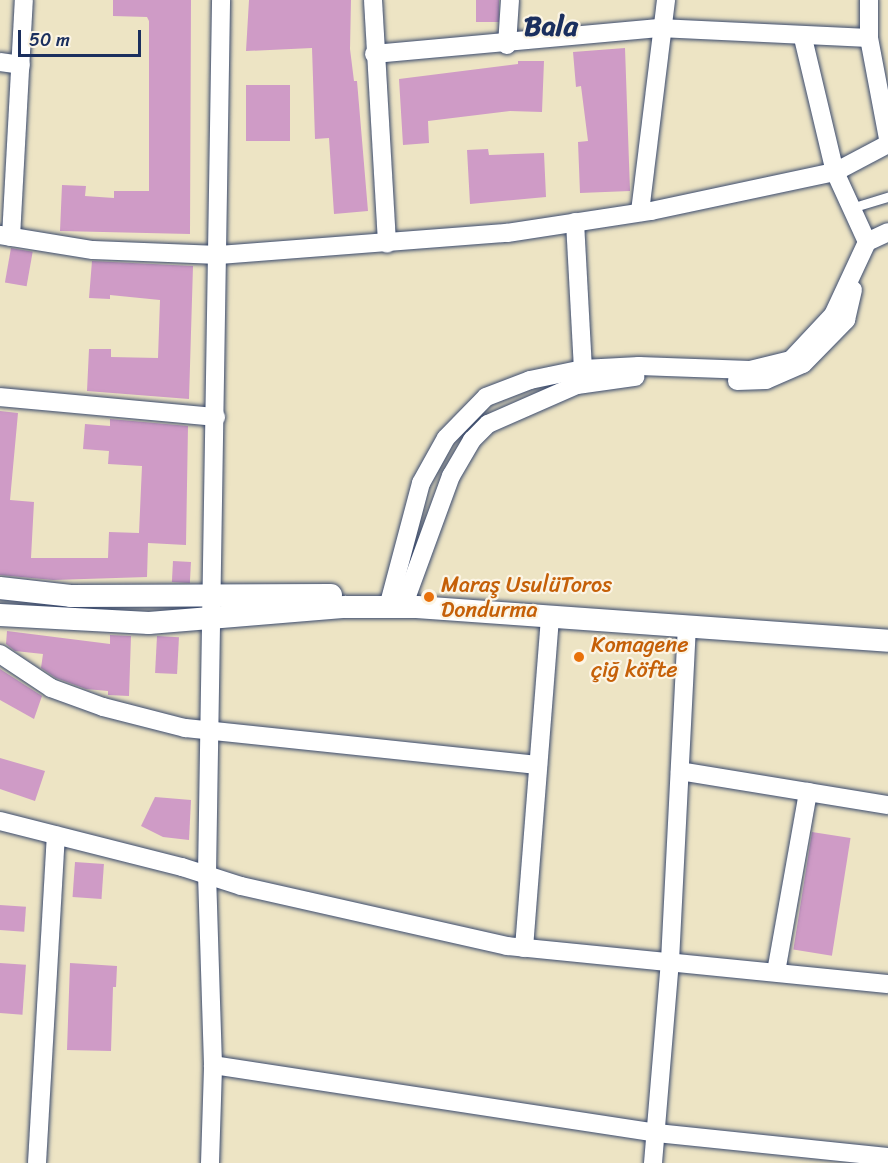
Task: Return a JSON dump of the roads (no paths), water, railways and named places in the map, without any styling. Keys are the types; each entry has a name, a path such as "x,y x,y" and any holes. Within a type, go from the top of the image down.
{"street":[{"path":"24,0 21,65 5,236 93,250 219,255 387,244 640,212 835,172 888,144"},
{"path":"210,1163 213,1065 207,875 219,255 221,0"},
{"path":"373,0 374,54 387,244"},
{"path":"507,45 510,0"},
{"path":"640,212 659,28 666,0"},
{"path":"869,0 869,38 888,139"},
{"path":"374,54 507,45 659,28 803,38 869,38"},
{"path":"803,38 835,172 867,242"},
{"path":"0,62 21,65"},
{"path":"575,222 583,369"},
{"path":"400,603 421,483 446,438 486,397 530,380 583,369 639,366 750,370 791,360 833,315 867,242 888,232"},
{"path":"400,603 451,476 472,440 488,424 577,385 593,382 641,377 766,380 803,364 846,320 853,292 852,271"},
{"path":"0,397 216,417"},
{"path":"0,588 71,596 213,596 400,603 888,641"},
{"path":"0,615 149,623 213,620 400,603"},
{"path":"524,948 550,616"},
{"path":"653,1163 670,961 687,625"},
{"path":"0,654 61,692 185,728 538,765"},
{"path":"680,771 888,805"},
{"path":"776,972 807,792"},
{"path":"0,820 241,886 524,948 888,984"},
{"path":"37,1163 56,836"},
{"path":"213,1065 656,1133 888,1157"}],"lane":[{"path":"851,208 888,196"}],"place":[{"name":"Maraş UsulüToros Dondurma","path":"429,597"},
{"name":"Komagene çiğ köfte","path":"579,657"}],"district":[{"name":"Bala","path":"551,26"}]}
